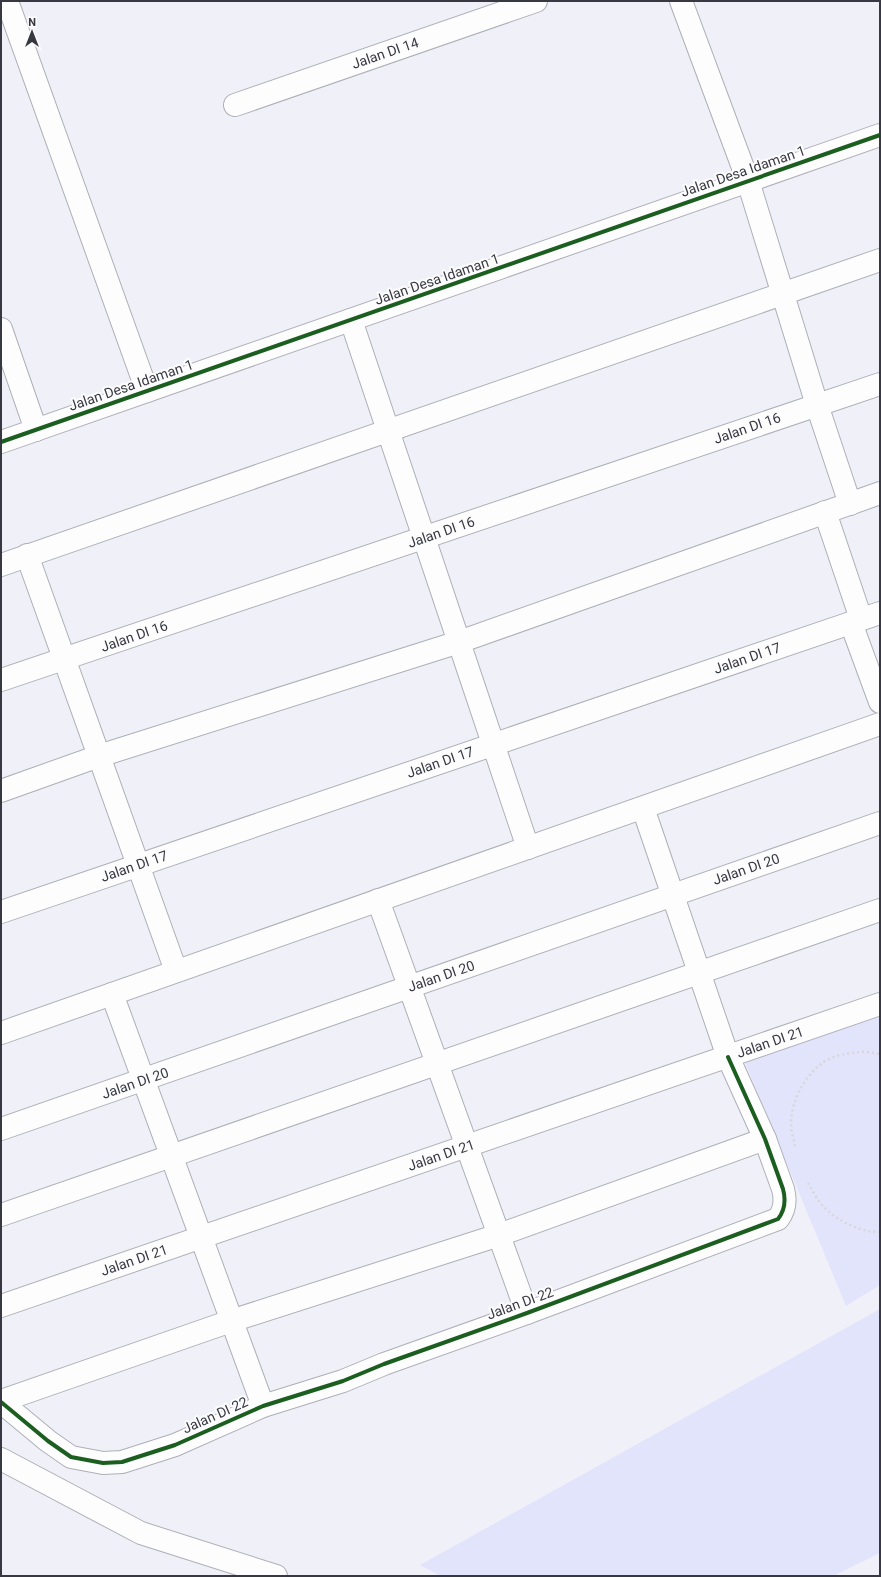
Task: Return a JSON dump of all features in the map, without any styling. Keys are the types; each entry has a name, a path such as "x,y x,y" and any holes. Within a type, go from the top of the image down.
{"street":[{"path":"7,1 147,391"},
{"name":"Jalan DI 14","path":"235,105 536,1"},
{"path":"680,1 748,181 817,405 850,504"},
{"name":"Jalan Desa Idaman 1","path":"1,442 880,135"},
{"path":"1,565 880,260"},
{"path":"351,320 528,848"},
{"path":"1,329 36,430"},
{"name":"Jalan DI 16","path":"1,680 880,384"},
{"path":"1,791 99,756 459,642 880,493"},
{"path":"825,512 864,618 880,702"},
{"path":"27,556 176,971"},
{"name":"Jalan DI 17","path":"1,912 864,618"},
{"path":"1,1033 880,724"},
{"name":"Jalan DI 22","path":"1,1402 48,1441 71,1457 103,1463 122,1462 161,1450 263,1406 344,1381 384,1364 527,1313 778,1219 782,1214 785,1197 765,1139 728,1057 643,808"},
{"name":"Jalan DI 20","path":"1,1129 880,823"},
{"path":"378,900 527,1313"},
{"path":"1,1215 880,910"},
{"path":"112,994 263,1406"},
{"name":"Jalan DI 21","path":"1,1306 880,1004"},
{"path":"1,1402 232,1321 499,1234 765,1139"},
{"path":"1,1459 141,1533 276,1576"}],"path":[{"path":"795,1147 791,1126 793,1110 798,1092 810,1075 822,1063 839,1056 860,1052 880,1054"},
{"path":"807,1182 823,1206 847,1225 872,1232 880,1232"}],"shaded area":[{"path":"880,1017 880,1285 846,1306 744,1060"},
{"path":"880,1309 880,1553 833,1576 440,1576 420,1565"}],"cycle path":[{"path":"1,442 880,135"},
{"path":"1,1402 48,1441 71,1457 103,1463 122,1462 175,1445 263,1406 343,1381 384,1364 527,1313 778,1219 784,1205 783,1189 765,1139 728,1057"}]}
